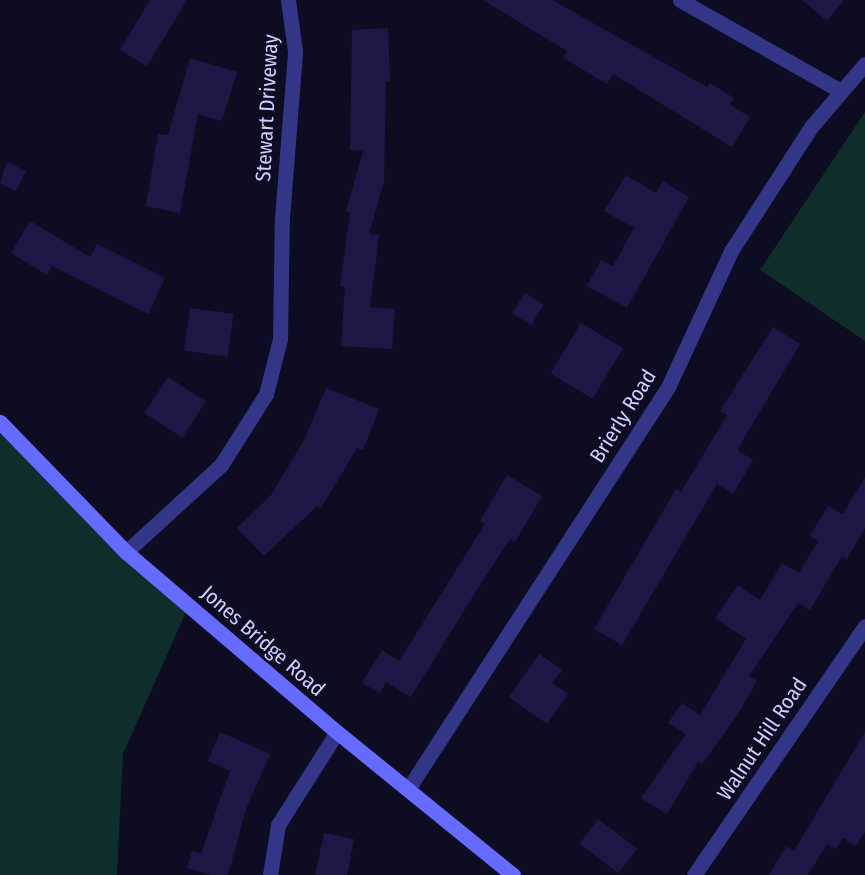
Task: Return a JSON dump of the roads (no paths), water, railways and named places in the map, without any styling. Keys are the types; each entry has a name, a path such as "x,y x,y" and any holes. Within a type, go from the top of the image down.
{"main road":[{"name":"Jones Bridge Road","path":"1,424 126,552 337,732 513,875"}],"street":[{"name":"Stewart Driveway","path":"126,552 221,465 266,394 280,339 282,218 295,51 288,0"},
{"path":"680,0 841,91"},
{"name":"Brierly Road","path":"408,789 668,387 731,251 811,127 865,64"},
{"name":"Walnut Hill Road","path":"694,875 865,626"},
{"path":"270,875 278,825 337,732"}]}
